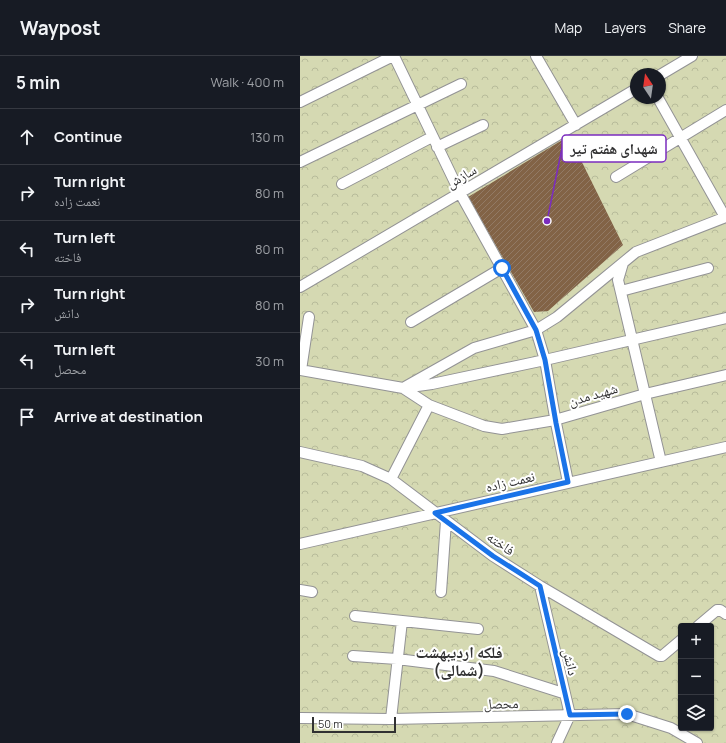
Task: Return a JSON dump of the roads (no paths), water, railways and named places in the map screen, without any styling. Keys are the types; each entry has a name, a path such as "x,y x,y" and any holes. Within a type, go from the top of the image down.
{"street":[{"path":"300,102 394,56 460,193 536,330 545,360 555,420 568,482"},
{"path":"536,56 576,125"},
{"path":"666,69 676,60 692,56"},
{"path":"300,162 460,84"},
{"name":"سازش","path":"300,287 630,93"},
{"path":"403,388 474,348 536,330 557,317 636,252 726,217 661,104"},
{"path":"616,177 726,110"},
{"path":"437,147 484,125"},
{"path":"342,184 432,136"},
{"path":"623,263 618,280 661,462"},
{"path":"411,322 502,268"},
{"path":"621,291 708,268"},
{"path":"300,370 309,317"},
{"name":"شهید مدن","path":"300,370 403,388 432,384 545,360 726,318"},
{"name":"شهید مدن","path":"403,388 429,405 484,426 502,429 555,420 645,394 726,375"},
{"path":"391,479 429,405"},
{"name":"نعمت زاده","path":"300,544 726,447"},
{"name":"فاخته","path":"300,452 362,466 391,479 493,556 540,586 659,656 662,656 678,643"},
{"path":"441,592 446,521"},
{"name":"دانش","path":"540,586 570,715"},
{"path":"300,590 312,592"},
{"path":"702,623 717,610 720,610 726,614"},
{"path":"355,616 478,629"},
{"path":"391,719 402,621"},
{"path":"353,656 397,659 494,671 564,692"},
{"name":"محصل","path":"300,718 391,719 627,714 671,728 697,743"},
{"path":"558,743 570,715"}],"place":[{"name":"شهدای هفتم تیر","path":"547,221"}],"district":[{"name":"فلکه اردیبهشت (شمالی)","path":"459,661"}]}
